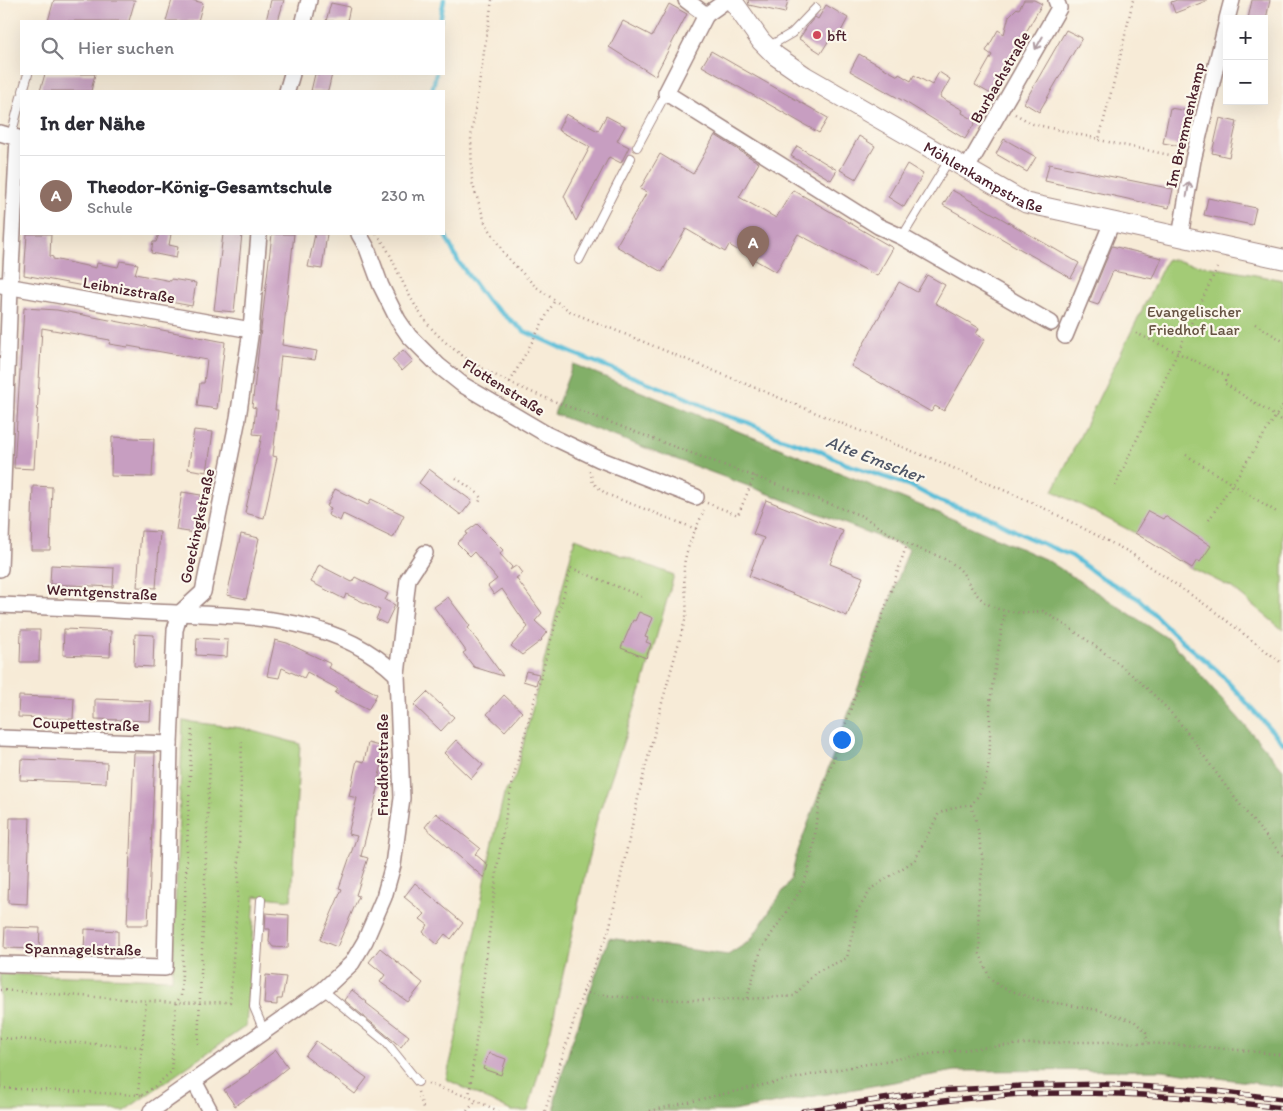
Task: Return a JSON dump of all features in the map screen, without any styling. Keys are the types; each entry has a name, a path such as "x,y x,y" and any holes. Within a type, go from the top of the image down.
{"street":[{"path":"304,20 309,0"},
{"path":"686,0 706,15"},
{"path":"727,0 706,15 666,92 878,226 902,237 1051,323"},
{"name":"Möhlenkampstraße","path":"732,0 748,25 776,56 805,76 1026,203 1283,259"},
{"name":"Burbachstraße","path":"966,170 1059,8 1056,0"},
{"name":"Im Bremmenkamp","path":"1228,15 1232,0"},
{"name":"Im Bremmenkamp","path":"1180,237 1193,160 1223,36"},
{"path":"288,90 292,75"},
{"path":"0,569 5,286 12,137"},
{"path":"1065,336 1112,222"},
{"name":"Goeckingkstraße","path":"180,613 203,592 238,418 251,330 259,235"},
{"name":"Flottenstraße","path":"359,235 368,248 389,304 409,336 424,352 463,385 546,434 593,456 696,497"},
{"name":"Leibnizstraße","path":"5,286 251,330"},
{"name":"Friedhofstraße","path":"153,1110 323,990 352,963 365,941 384,897 393,865 402,798 397,675 408,579 425,553"},
{"name":"Werntgenstraße","path":"0,605 224,614 268,619 305,626 334,636 382,660 397,675"},
{"path":"170,744 175,630 180,613"},
{"name":"Coupettestraße","path":"0,738 170,744"},
{"name":"Spannagelstraße","path":"0,964 165,968 170,744"},
{"path":"194,1081 210,1111"}],"lane":[{"path":"767,48 792,33 816,8"},
{"path":"23,90 28,75"},
{"path":"637,147 666,92"},
{"path":"12,137 20,101"},
{"path":"579,260 632,158"},
{"path":"902,237 949,160"},
{"path":"260,900 254,1007 264,1031"},
{"path":"323,990 386,1042 418,1082"}],"path":[{"path":"492,0 471,137 472,182 484,222 505,255 535,286 571,312 626,336 935,460 1038,505 1129,552 1210,608 1283,664"},
{"path":"1099,140 1133,0"},
{"path":"1003,107 1033,124 1193,160"},
{"path":"377,235 384,243 408,293 428,324 442,339 462,354 510,382 651,438 862,516 907,544 949,562 964,573 972,589 983,601 1005,612 1023,614 1043,611 1120,665 1154,697 1183,727 1256,826 1283,856"},
{"path":"1115,486 1217,268"},
{"path":"510,382 554,300"},
{"path":"1255,324 1283,341"},
{"path":"1136,333 1227,376 1224,383 1283,421"},
{"path":"1209,520 1283,405"},
{"path":"1186,455 1278,513"},
{"path":"593,456 590,467 591,478 600,491 696,529"},
{"path":"545,1111 582,992 609,930 641,785 686,618 687,601 684,566 688,549 707,502 738,515 755,475"},
{"path":"456,478 478,493 481,498 478,505"},
{"path":"747,998 761,950 800,890 809,870 821,796 907,544"},
{"path":"469,1097 498,862 508,803 516,764 571,568 643,597"},
{"path":"582,992 618,997 678,1000 794,996 816,972 847,958 857,911 872,888 915,860 940,813 959,806 971,805 980,795 989,770 991,697 1005,612"},
{"path":"198,1044 211,738"},
{"path":"971,805 977,824 983,862 978,905 980,954 990,979 1003,988 1038,1000 1098,1010 1134,1021 1146,1032 1147,1042"},
{"path":"138,1094 146,1001"},
{"path":"0,1038 141,1047"},
{"path":"650,1111 807,1075 988,1047 1103,1041 1147,1042 1258,1051 1283,1055"},
{"path":"424,1111 418,1093 418,1082 469,1097 498,1111"},
{"path":"0,1088 138,1094 145,1097 153,1110"},
{"path":"468,1111 476,1100"}],"green space":[{"name":"Evangelischer Friedhof Laar","path":"1167,259 1283,280 1283,630 1232,588 1192,568 1135,533 1053,491"},
{"path":"573,364 939,513 1047,560 1170,640 1283,769 1283,1087 1162,1070 955,1071 732,1111 555,1111 555,1100 570,1047 609,938 728,955 750,941 791,879 796,856 909,549 759,490 554,414"},
{"path":"575,538 674,575 643,684 597,819 551,1029 528,1111 511,1111 446,1079 455,1043 490,855 504,794 515,777"},
{"path":"183,721 242,728 300,744 291,900 255,896 246,1026 124,1111 0,1111 0,974 172,979"}],"building":[{"path":"54,0 135,0 129,20 48,20"},
{"path":"172,0 192,0 203,3 198,20 166,20"},
{"path":"271,0 284,0 278,20 266,20"},
{"path":"748,0 788,0 785,13 749,5"},
{"path":"1024,0 1034,0 1042,4 991,94 975,85 992,55 986,51 998,30 1004,34 1009,16 1017,8 1019,9"},
{"path":"1177,0 1206,1 1175,13 1171,2"},
{"path":"1252,0 1270,0 1267,15 1249,15"},
{"path":"331,3 350,7 347,20 326,20"},
{"path":"669,4 687,14 655,76 609,47 623,21 652,36"},
{"name":"bft","path":"826,5 848,18 839,35 834,32 821,53 799,39 815,17 818,19"},
{"path":"1066,30 1082,38 1039,112 1024,103"},
{"path":"711,51 828,118 819,133 702,66"},
{"path":"859,54 898,76 899,74 911,81 914,75 932,85 939,72 950,79 940,97 963,110 962,113 976,121 965,139 850,71"},
{"path":"45,75 95,75 91,90 40,90"},
{"path":"315,75 332,75 328,90 311,90"},
{"path":"1170,108 1188,111 1180,146 1163,143"},
{"path":"566,114 598,131 606,116 625,126 617,141 629,147 621,163 609,157 576,221 564,196 590,147 558,130"},
{"path":"1220,118 1237,122 1229,157 1212,153"},
{"path":"715,135 759,163 739,197 776,218 793,190 893,248 877,276 798,234 776,272 729,245 725,252 686,229 662,272 616,246 647,192 640,189 660,154 693,174"},
{"path":"859,136 875,146 856,179 840,170"},
{"path":"1004,139 1036,157 1027,172 996,154"},
{"path":"797,146 837,170 831,180 791,156"},
{"path":"907,164 923,174 904,207 888,197"},
{"path":"1049,164 1173,189 1169,208 1045,181"},
{"path":"952,190 1079,263 1071,278 943,205"},
{"path":"1208,198 1256,208 1252,225 1204,215"},
{"path":"27,235 51,235 50,256 53,259 96,268 97,263 118,267 120,261 138,264 135,274 171,281 171,279 196,283 192,306 24,275"},
{"path":"159,235 171,235 169,245 178,247 176,258 151,253 153,242 156,242"},
{"path":"223,235 242,235 234,312 214,310"},
{"path":"272,235 294,235 282,345 317,351 315,360 281,356 275,410 278,410 273,456 277,457 264,518 245,513 262,435 253,434 256,408 252,407"},
{"path":"315,235 327,235 322,269 308,267"},
{"path":"1112,246 1162,258 1153,279 1113,271 1098,305 1089,302"},
{"path":"927,275 945,285 935,303 979,328 976,334 985,339 944,411 935,406 931,412 851,366 899,282 917,292"},
{"path":"24,308 57,310 225,342 217,409 197,406 200,383 204,383 207,360 109,344 110,340 42,328 34,469 14,468"},
{"path":"403,350 413,361 402,371 392,360"},
{"path":"194,430 213,432 207,472 188,469"},
{"path":"112,437 154,439 152,477 111,476"},
{"path":"429,469 472,501 461,515 419,483"},
{"path":"33,486 52,487 50,550 31,550"},
{"path":"335,489 368,505 371,499 404,515 393,538 343,514 340,521 328,515 331,508 327,506"},
{"path":"182,492 201,495 195,533 176,530"},
{"path":"766,500 843,531 830,564 863,577 847,616 749,576 764,538 753,534"},
{"path":"1148,511 1163,519 1165,516 1211,546 1200,562 1197,560 1192,568 1135,533"},
{"path":"477,524 503,550 500,554 512,567 510,570 517,565 523,573 516,578 542,613 535,621 547,632 542,640 522,655 511,646 528,627 502,589 494,595 488,586 497,579 474,552 470,556 457,543 467,534 466,532"},
{"path":"141,531 160,532 156,588 137,587"},
{"path":"241,534 259,538 246,599 227,595"},
{"path":"51,565 114,568 113,587 50,584"},
{"path":"319,565 352,582 355,577 388,594 385,600 395,605 386,624 376,619 380,610 346,594 344,599 311,582"},
{"path":"448,597 503,676 474,667 463,653 466,651 434,607"},
{"path":"639,612 653,618 645,637 648,638 646,642 651,644 646,658 621,648 633,620 635,621"},
{"path":"64,629 111,631 110,657 63,655"},
{"path":"21,630 40,630 39,662 20,662"},
{"path":"135,634 154,635 153,667 134,666"},
{"path":"197,638 228,640 227,657 196,655"},
{"path":"275,640 287,643 331,664 329,668 377,694 368,710 335,693 338,689 307,672 304,678 282,668 279,678 267,676"},
{"path":"526,671 539,674 536,685 523,681"},
{"path":"427,692 454,717 441,731 414,705"},
{"path":"504,695 522,712 505,731 487,714"},
{"path":"19,696 74,698 73,719 18,717"},
{"path":"95,699 151,701 150,721 95,719"},
{"path":"456,740 483,765 471,779 444,753"},
{"path":"368,743 386,748 377,784 379,785 361,856 368,858 356,895 359,896 337,947 320,940 342,889 339,888 357,836 348,834 357,798 349,796 357,760 364,762"},
{"path":"134,753 155,753 148,925 127,925"},
{"path":"21,759 107,763 106,783 20,780"},
{"path":"436,813 480,848 475,854 488,865 484,878 425,827"},
{"path":"10,818 30,818 27,904 8,903"},
{"path":"415,883 463,923 451,939 445,934 437,944 423,932 428,925 420,919 425,914 404,897"},
{"path":"266,913 289,915 288,948 273,947 269,942 270,929 265,929"},
{"path":"5,927 40,928 39,949 4,948"},
{"path":"85,929 118,931 118,952 84,951"},
{"path":"380,948 423,983 408,1002 380,982 385,975 369,962"},
{"path":"266,975 286,977 282,999 277,999 277,1005 264,1004"},
{"path":"352,990 409,1036 401,1047 344,1000"},
{"path":"316,1041 367,1078 355,1094 305,1056"},
{"path":"276,1050 288,1067 261,1089 235,1106 224,1090 250,1072"},
{"path":"489,1053 506,1059 501,1075 483,1069"}],"waterway":[{"name":"Alte Emscher","path":"440,20 444,0"},
{"name":"Alte Emscher","path":"432,90 436,75"},
{"name":"Alte Emscher","path":"445,235 458,261 487,301 524,331 572,353 685,397 721,414 747,422 780,438 818,450 846,464 911,486 939,501 988,517 1027,537 1072,556 1099,576 1139,599 1172,632 1218,671 1283,743"}],"railway":[{"path":"803,1111 937,1091 1021,1086 1103,1084 1216,1091 1283,1099"},
{"path":"862,1111 981,1097 1054,1093 1152,1095 1283,1108"}],"place":[{"name":"bft","path":"817,35"},
{"name":"Theodor-König-Gesamtschule","path":"753,267"}]}
